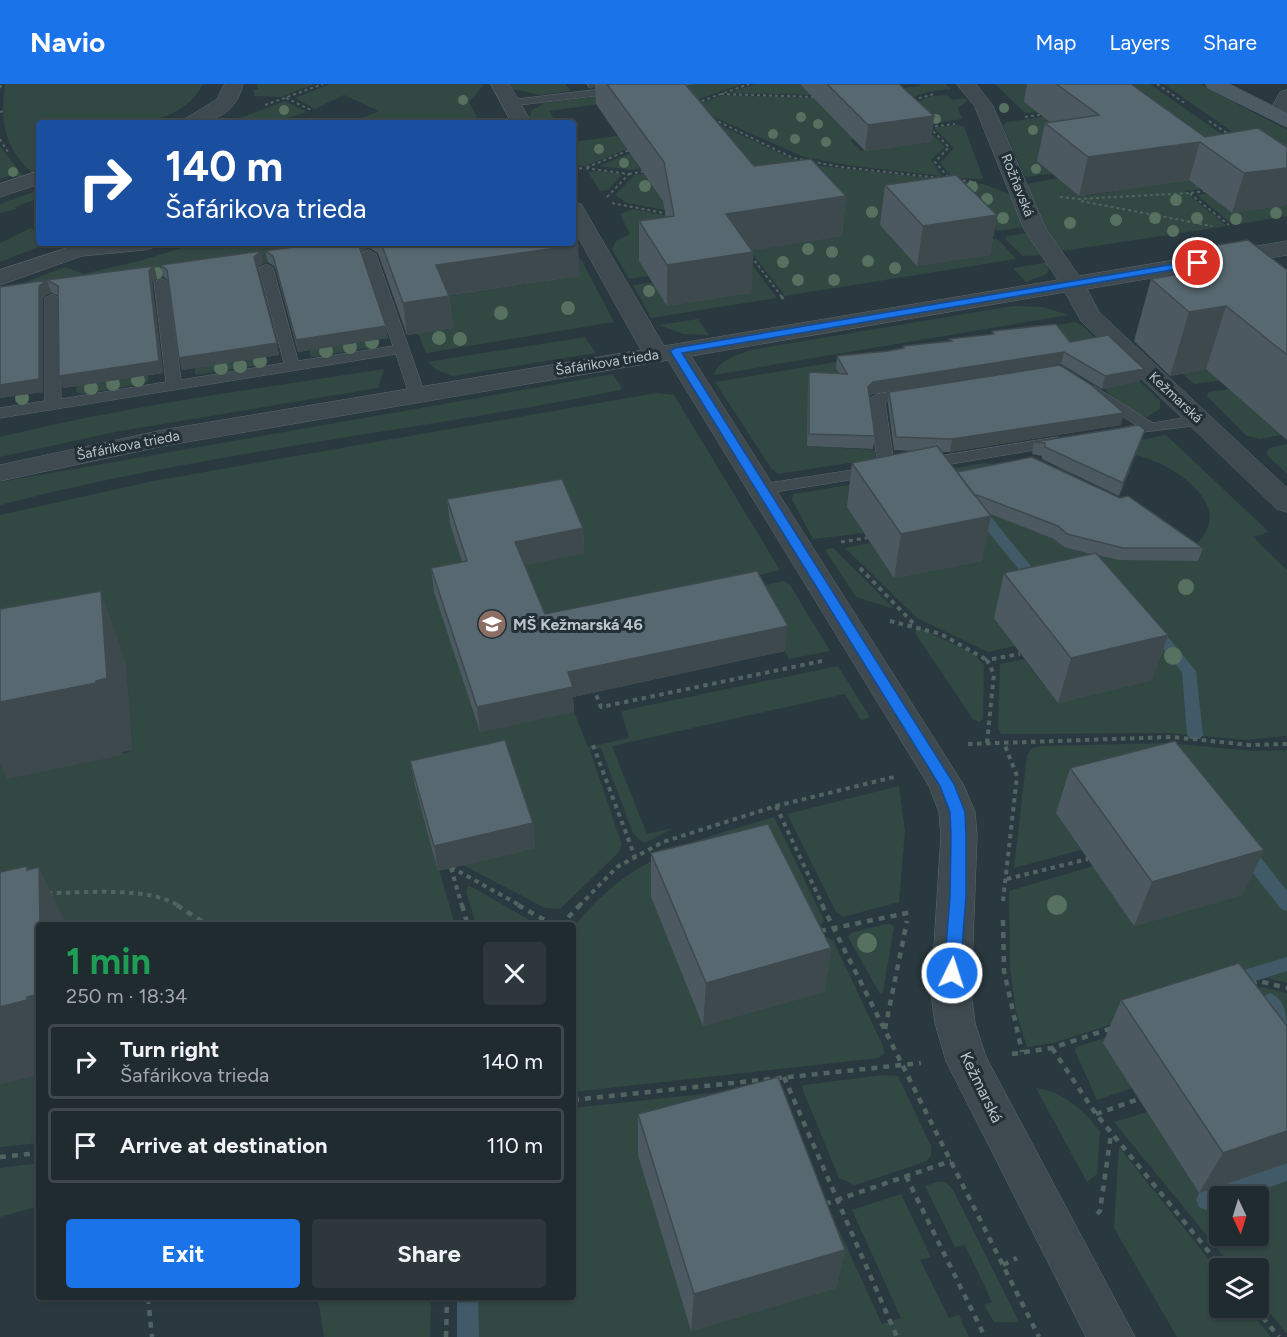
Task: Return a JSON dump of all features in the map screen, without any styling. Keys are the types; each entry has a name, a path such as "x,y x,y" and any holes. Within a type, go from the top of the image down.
{"street":[{"path":"195,120 221,106 234,90 234,84"},
{"path":"500,84 520,120"},
{"path":"1221,85 1287,121"},
{"name":"Rožňavská","path":"968,86 984,106 1035,229 1073,285"},
{"path":"1287,96 1282,105 1287,121"},
{"path":"0,191 36,178"},
{"path":"576,214 666,353"},
{"path":"0,278 79,250 116,246"},
{"name":"Šafárikova trieda","path":"0,473 163,438 1287,248"},
{"name":"Kežmarská","path":"1073,285 1089,316 1287,503"},
{"name":"Kežmarská","path":"666,353 762,489 946,784 957,812 958,896 951,993 955,1023 967,1061 1111,1337"}],"lane":[{"path":"511,103 669,84"},
{"path":"369,254 417,394"},
{"path":"266,268 292,367"},
{"path":"161,282 174,386"},
{"path":"52,298 53,405"},
{"path":"0,413 402,349"},
{"path":"1081,383 1150,428"},
{"path":"898,468 877,399 935,390"},
{"path":"1102,436 1200,420"},
{"path":"762,489 1070,441"},
{"path":"1006,450 1036,465"}],"path":[{"path":"0,88 2,84"},
{"path":"264,106 323,84"},
{"path":"695,103 749,84"},
{"path":"1157,84 1194,110"},
{"path":"905,103 928,94 968,86"},
{"path":"721,94 816,97"},
{"path":"286,98 311,110"},
{"path":"1203,117 1232,136"},
{"path":"711,118 793,158 841,167 1018,187 1099,206 1218,227"},
{"path":"920,128 990,119"},
{"path":"929,127 949,147 935,162 957,187"},
{"path":"585,168 640,147"},
{"path":"576,169 629,174 648,171"},
{"path":"629,174 604,201 673,215"},
{"path":"1071,198 1208,191"},
{"path":"1189,193 1234,229"},
{"path":"749,254 784,301"},
{"path":"835,543 843,551"},
{"path":"859,567 914,623"},
{"path":"841,616 914,623 968,646 987,660 994,674 987,743"},
{"path":"987,660 1020,654"},
{"path":"589,677 601,707 829,659"},
{"path":"564,922 617,867 663,842 776,806 908,773 922,745 1172,737 1250,745 1287,744"},
{"path":"1003,904 1017,776 1004,743"},
{"path":"593,746 635,857"},
{"path":"776,806 833,928 1039,1337"},
{"path":"467,922 451,867 548,922"},
{"path":"45,893 143,896 171,901 202,922"},
{"path":"885,1029 911,902"},
{"path":"816,933 909,913"},
{"path":"1003,914 1004,971 1022,1052"},
{"path":"1052,1048 1096,1114 1214,1258"},
{"path":"784,1077 897,1337"},
{"path":"1096,1114 1139,1099"},
{"path":"0,1157 36,1153"},
{"path":"816,1207 951,1161"},
{"path":"906,1176 985,1337"},
{"path":"148,1300 152,1337"},
{"path":"446,1337 447,1300"},
{"path":"1263,1318 1279,1337"}],"green space":[{"path":"5,84 203,84 190,101 173,113 153,120 36,120 36,171 32,173 15,153 6,133"},
{"path":"257,84 315,84 280,97 255,96 253,90 258,89"},
{"path":"330,84 482,84 483,86 469,102 478,120 361,120 359,119 379,111 344,95 315,109 295,98"},
{"path":"510,84 566,84 570,91 540,95 513,89"},
{"path":"699,84 742,84 691,102 663,88"},
{"path":"755,84 850,84 865,93 920,86 919,84 945,84 951,89 927,92 904,101 881,97 729,93"},
{"path":"995,84 1150,84 1287,180 1184,191 1227,226 1063,251 1049,234 1026,184 1063,177 1086,196 1145,186 1058,173 1025,177 1003,126 1007,122 1047,116 1043,112 1025,113"},
{"path":"1164,84 1200,84 1287,130 1287,170"},
{"path":"640,91 685,126 585,166 576,165 576,142 631,134 608,103 549,111 555,120 532,120 530,117 532,110 545,103"},
{"path":"723,95 878,100 854,139 850,140 861,151 925,143 927,129 945,147 931,160 942,176 853,166 804,157 700,111 700,104"},
{"path":"947,95 952,100 966,98 967,101 958,108 962,119 930,124 910,105 932,96"},
{"path":"285,101 307,112 280,120 235,120"},
{"path":"705,123 715,123 790,158 813,165 949,180 917,266 989,255 989,238 999,240 1016,259 785,296 735,231 732,223 627,203 615,195 634,175 649,173 699,148 633,157 640,169 599,166"},
{"path":"958,125 964,127 983,178 953,178 940,163 954,148 934,128"},
{"path":"0,146 23,176 13,175 0,179"},
{"path":"588,172 619,173 621,176 608,190 600,191"},
{"path":"956,181 984,184 1011,195 1026,227 997,231"},
{"path":"36,191 36,199 15,207 17,209 0,213 0,204"},
{"path":"1212,193 1232,213 1287,205 1287,216 1233,225 1197,195"},
{"path":"633,209 718,225 725,229 777,298 651,318 633,285 657,282 667,306 746,294 639,261 648,276 629,279 612,249 616,241 630,234 620,214"},
{"path":"31,228 36,230 36,246 41,246 0,262 0,243"},
{"path":"1028,233 1044,255 1023,256 1005,239 1007,236"},
{"path":"189,246 385,246 0,300 0,292 65,267 84,274"},
{"path":"418,246 423,246 499,288 573,277 565,262 581,259 614,322 426,353 418,333"},
{"path":"1048,262 1049,270 1046,274 1026,282 1013,268"},
{"path":"1013,306 1043,307 1068,315 714,375 724,362 750,350"},
{"path":"698,319 709,335 683,334 659,325"},
{"path":"1075,322 1082,325 1160,401 1160,409 1147,417 1128,409 1113,398 1105,388 1136,382 1101,348 846,386 808,384 808,446 876,450 875,459 778,474 771,468 715,382"},
{"path":"585,337 596,353 453,376 437,370 427,362"},
{"path":"377,340 378,346 314,357 310,355 310,350"},
{"path":"1152,346 1237,378 1194,384"},
{"path":"265,357 266,364 195,375 195,368"},
{"path":"384,369 378,388 115,432 0,457 0,437 47,426 191,399"},
{"path":"613,374 622,388 620,390 543,405 232,456 0,505 0,482"},
{"path":"149,375 148,381 142,384 83,394 76,392 76,386"},
{"path":"1231,389 1287,434 1260,439 1247,436 1207,396 1208,392"},
{"path":"656,393 674,395 780,570 542,627 450,524 470,586 480,732 574,712 588,747 629,738 621,711 838,666 870,717 861,720 845,694 612,746 647,834 674,828 647,842 642,842 633,833 601,748 590,750 622,845 618,853 560,909 545,908 463,865 535,847 415,786 454,922 36,922 36,928 0,951 0,730 123,754 133,750 126,663 0,715 0,515 153,481"},
{"path":"1166,435 1269,532 1253,537 1287,570 1287,736 1247,740 1167,733 1001,734 998,728 1000,664 1024,659 1058,703 1015,646 988,652 917,618 845,548 870,543 864,533 813,539 792,500 793,494 985,463 1004,465 1186,552 1203,537 1209,522 1208,507 1200,493 1171,469 1136,455 1116,452 1054,459 1076,476 1061,470 1047,459"},
{"path":"1287,444 1287,474 1266,454 1269,448"},
{"path":"833,548 894,609 856,597 825,550"},
{"path":"784,581 790,585 830,651 789,659 751,588"},
{"path":"916,629 922,629 974,654 984,665 983,719 979,722 973,719 915,633"},
{"path":"1168,743 1253,751 1287,750 1287,983 1259,976 1054,1043 1027,1047 1016,1012 1010,968 1009,891 1093,866 1056,813 1081,850 1014,868 1027,755 1032,748 1042,746"},
{"path":"899,786 905,831 899,902 843,917 836,912 787,814"},
{"path":"774,817 824,920 822,923 794,931 703,1026 824,992 802,945 828,938 833,940 883,1046 884,1054 878,1058 576,1092 576,925 617,884 639,868 663,855 715,835"},
{"path":"468,886 474,888 533,922 475,922 466,891"},
{"path":"891,924 894,927 883,993 880,994 848,937 851,933"},
{"path":"1262,987 1287,993 1287,1103 1104,1043 1132,1088 1097,1100 1075,1051 1076,1047"},
{"path":"883,1075 898,1076 931,1146 931,1155 927,1161 855,1185 839,1178 802,1088 804,1085"},
{"path":"36,1076 36,1143 0,1147 0,1085"},
{"path":"775,1086 781,1089 822,1191 802,1198 812,1222 833,1217 882,1324 901,1318 852,1210 901,1194 931,1257 920,1260 949,1318 959,1315 969,1337 462,1337 462,1300 576,1300 576,1108"},
{"path":"1036,1088 1064,1097 1087,1116 1100,1131 1097,1174 1087,1182"},
{"path":"1147,1112 1199,1193 1209,1190 1209,1238 1114,1122"},
{"path":"1119,1147 1209,1260 1209,1318 1256,1318 1271,1337 1177,1337 1114,1228"},
{"path":"36,1163 36,1207 0,1217 0,1168"},
{"path":"1287,1163 1287,1334 1269,1312 1269,1258 1225,1258 1215,1246 1269,1246 1269,1186 1220,1186"},
{"path":"946,1182 953,1190 1019,1322 994,1322 984,1305 992,1302 965,1245 955,1247 925,1186"},
{"path":"318,1300 431,1300 430,1337 324,1337"}],"building":[{"path":"607,84 685,84 754,166 811,159 846,196 726,214 753,252 667,265 639,221 674,216 664,162"},
{"path":"827,84 899,84 934,116 868,125"},
{"path":"1056,84 1131,84 1205,137 1258,128 1287,147 1287,168 1244,173 1200,142 1088,157 1045,123 1099,115"},
{"path":"956,175 997,215 923,226 885,185"},
{"path":"1248,240 1287,270 1287,355 1226,306 1189,312 1151,279 1189,272 1184,268 1200,266 1182,251"},
{"path":"301,246 359,246 386,326 296,340 273,256 265,251"},
{"path":"382,246 571,246 436,265 449,296 403,303"},
{"path":"261,251 254,257 277,343 179,358 167,270 161,265"},
{"path":"154,266 149,271 159,361 59,376 58,286 47,280"},
{"path":"47,280 39,286 39,379 0,385 0,287"},
{"path":"1056,324 1070,342 1108,335 1144,369 1105,376 1064,352 873,382 868,387 875,436 809,434 809,372 847,374 837,356 888,351 904,348 903,346 994,334 992,331"},
{"path":"1060,365 1090,384 1124,413 952,439 896,437 889,392"},
{"path":"1139,425 1145,430 1123,483 1045,447 1045,443 1034,442"},
{"path":"937,446 991,516 901,534 852,463"},
{"path":"1032,457 1120,498 1128,496 1203,548 1123,548 1067,534 1058,526 974,495 957,472"},
{"path":"562,479 583,528 515,542 545,614 757,571 788,626 568,672 573,687 477,707 431,568 467,561 447,499"},
{"path":"1096,553 1168,635 1071,658 1004,573"},
{"path":"101,591 107,678 96,681 96,683 0,702 0,609"},
{"path":"505,740 533,823 434,846 410,761"},
{"path":"1175,741 1264,850 1152,882 1070,768"},
{"path":"768,824 831,948 706,983 651,853"},
{"path":"27,866 27,870 39,867 40,922 36,922 36,995 27,997 27,1000 0,1007 0,872"},
{"path":"1239,963 1287,1026 1287,1131 1223,1153 1121,1000"},
{"path":"778,1077 845,1250 694,1294 638,1114"}],"waterway":[{"path":"978,510 1038,584"},
{"path":"1153,628 1189,671 1195,735"},
{"path":"1245,850 1287,904"},
{"path":"1230,981 1287,964"},
{"path":"1270,1001 1287,1027"},
{"path":"1206,1200 1287,1172"},
{"path":"468,1300 468,1337"}],"place":[{"name":"MŠ Kežmarská 46","path":"492,624"}],"route":[{"path":"952,973 958,896 959,836 957,812 946,784 675,351 1198,263"}]}
